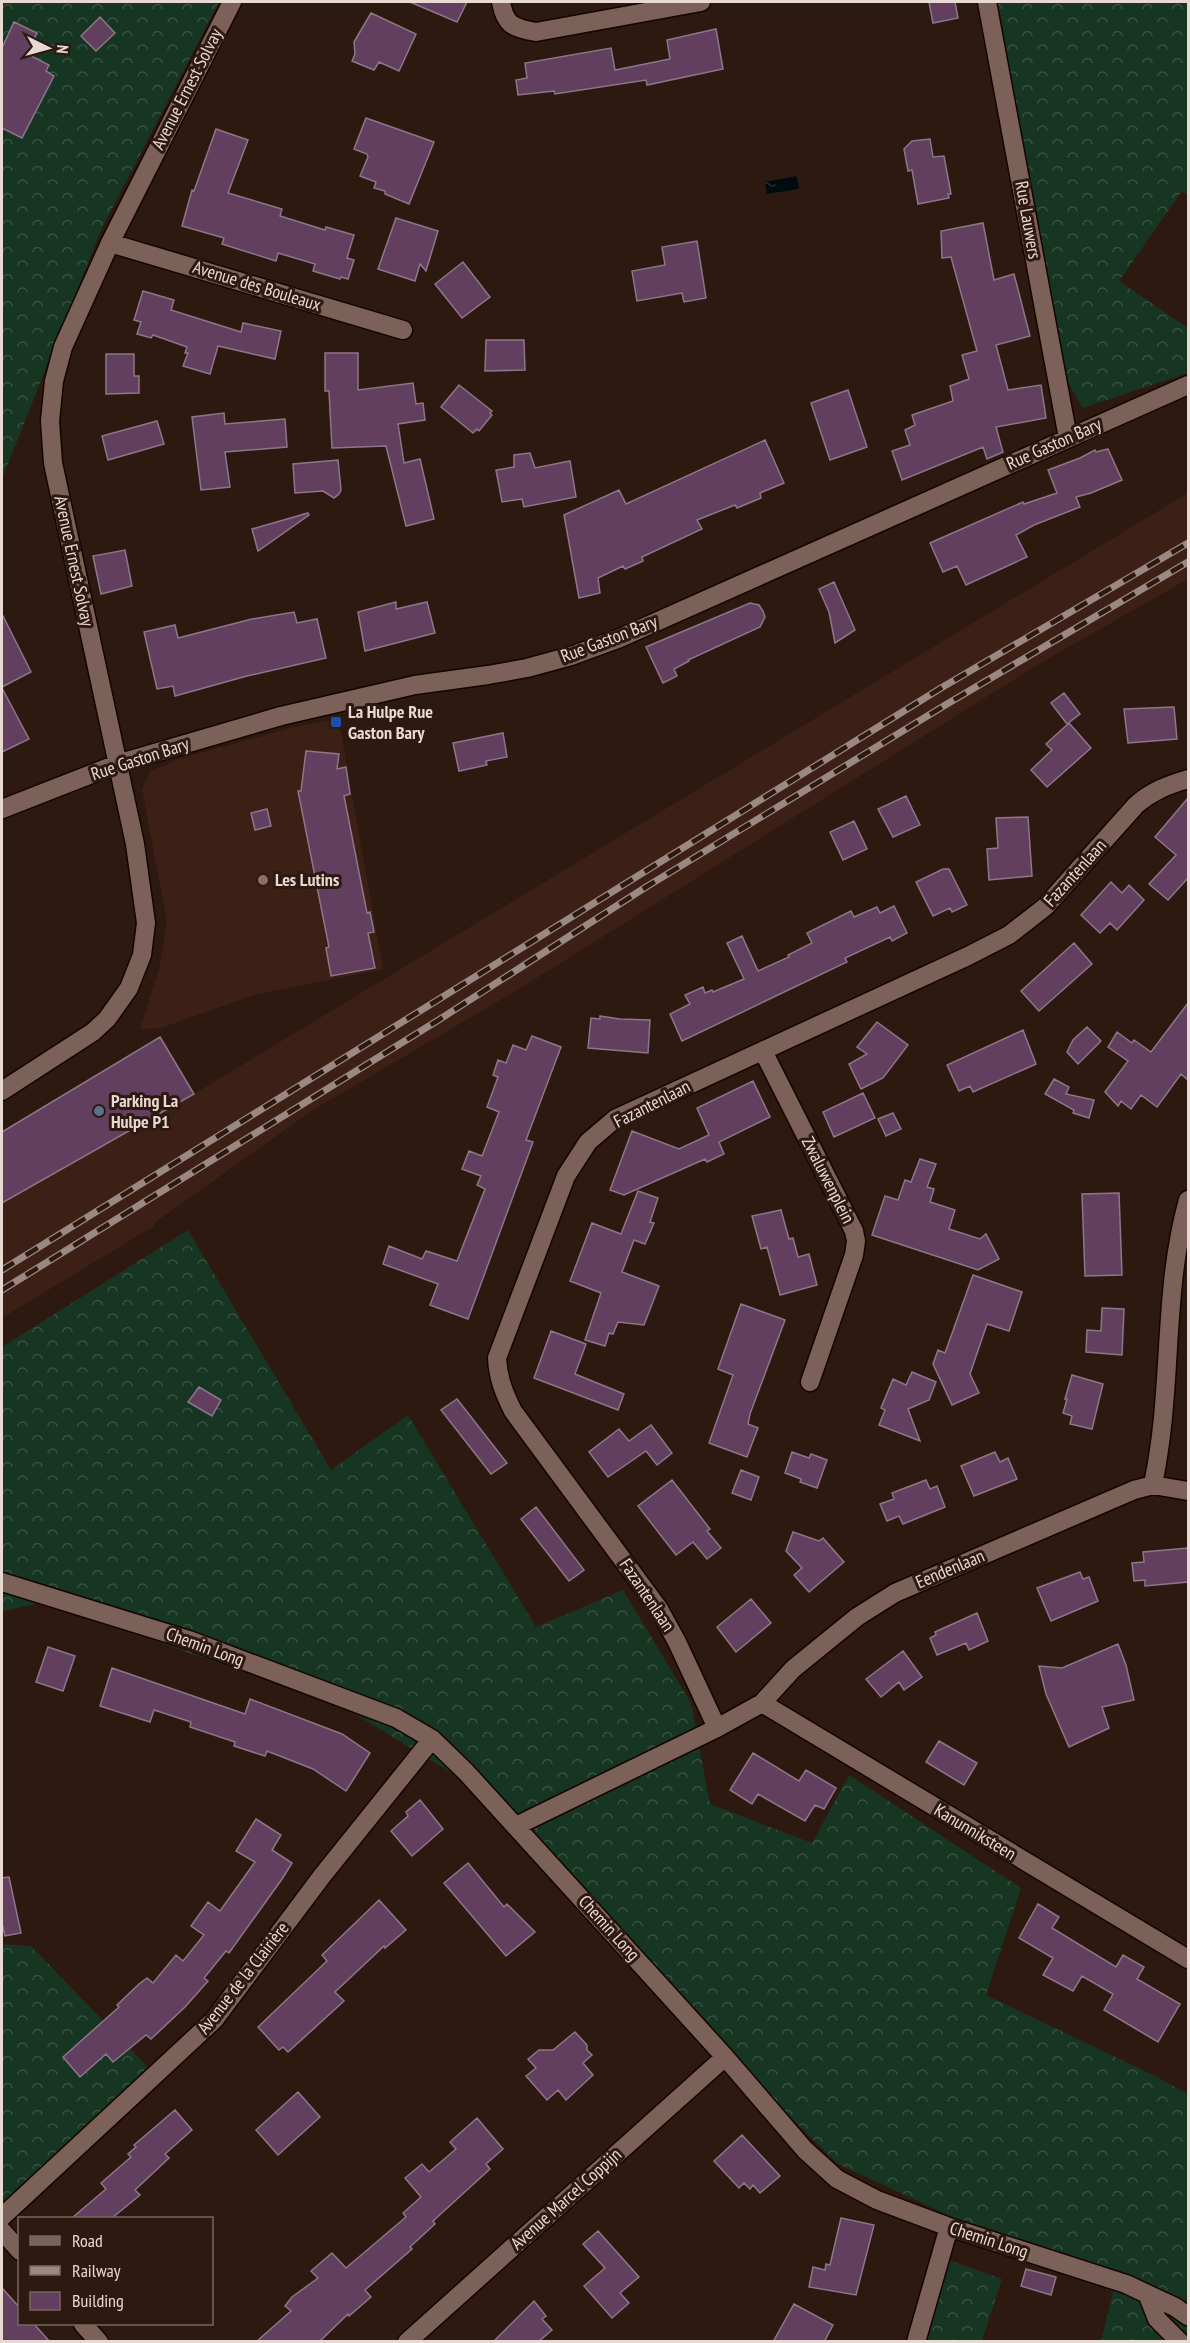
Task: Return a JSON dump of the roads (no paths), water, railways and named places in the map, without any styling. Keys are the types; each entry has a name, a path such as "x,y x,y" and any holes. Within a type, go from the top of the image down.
{"street":[{"name":"Avenue Ernest Solvay","path":"2,1091 93,1032 107,1019 129,988 142,955 146,923 142,889 53,463 50,421 54,381 63,347 110,243 232,2"},
{"path":"501,2 504,16 516,28 536,32 701,2"},
{"name":"Rue Lauwers","path":"987,2 1068,438"},
{"name":"Avenue des Bouleaux","path":"110,243 403,330"},
{"name":"Rue Gaston Bary","path":"2,809 117,764 281,716 415,685 488,675 571,656 620,638 1188,385"},
{"name":"Fazantenlaan","path":"717,1728 659,1609 513,1411 503,1391 498,1373 497,1358 566,1176 588,1142 615,1119 1009,935 1045,907 1136,805 1149,794 1188,779"},
{"name":"Zwaluwenplein","path":"763,1051 854,1232 856,1241 854,1255 810,1382"},
{"path":"1188,1200 1181,1225 1171,1292 1161,1440 1154,1485 1188,1491"},
{"name":"Eendenlaan","path":"516,1826 717,1728 762,1703 794,1669 856,1617 895,1593 1134,1490 1154,1485"},
{"name":"Chemin Long","path":"2,1581 189,1640 396,1718 432,1739 516,1826 725,2057 805,2150 837,2179 877,2200 948,2226 1126,2284 1175,2307 1188,2316"},
{"name":"Kanunniksteen","path":"762,1703 1188,1959"},
{"name":"Avenue de la Clairière","path":"2,2217 214,2020 322,1876 432,1739"},
{"name":"Avenue Marcel Coppijn","path":"407,2342 725,2057"},
{"path":"916,2342 948,2226"},
{"path":"2,2231 18,2249"},
{"path":"1148,2296 1158,2319 1180,2342"},
{"path":"84,2325 99,2342"}],"water":[{"path":"797,176 799,189 767,194 765,182"}],"railway":[{"path":"2,1270 941,688 1188,543"},
{"path":"2,1290 437,1021 646,887 947,704 1188,562"}],"place":[{"name":"La Hulpe Rue Gaston Bary","path":"336,722"},
{"name":"Les Lutins","path":"263,880"},
{"name":"Parking La Hulpe P1","path":"99,1111"}]}
